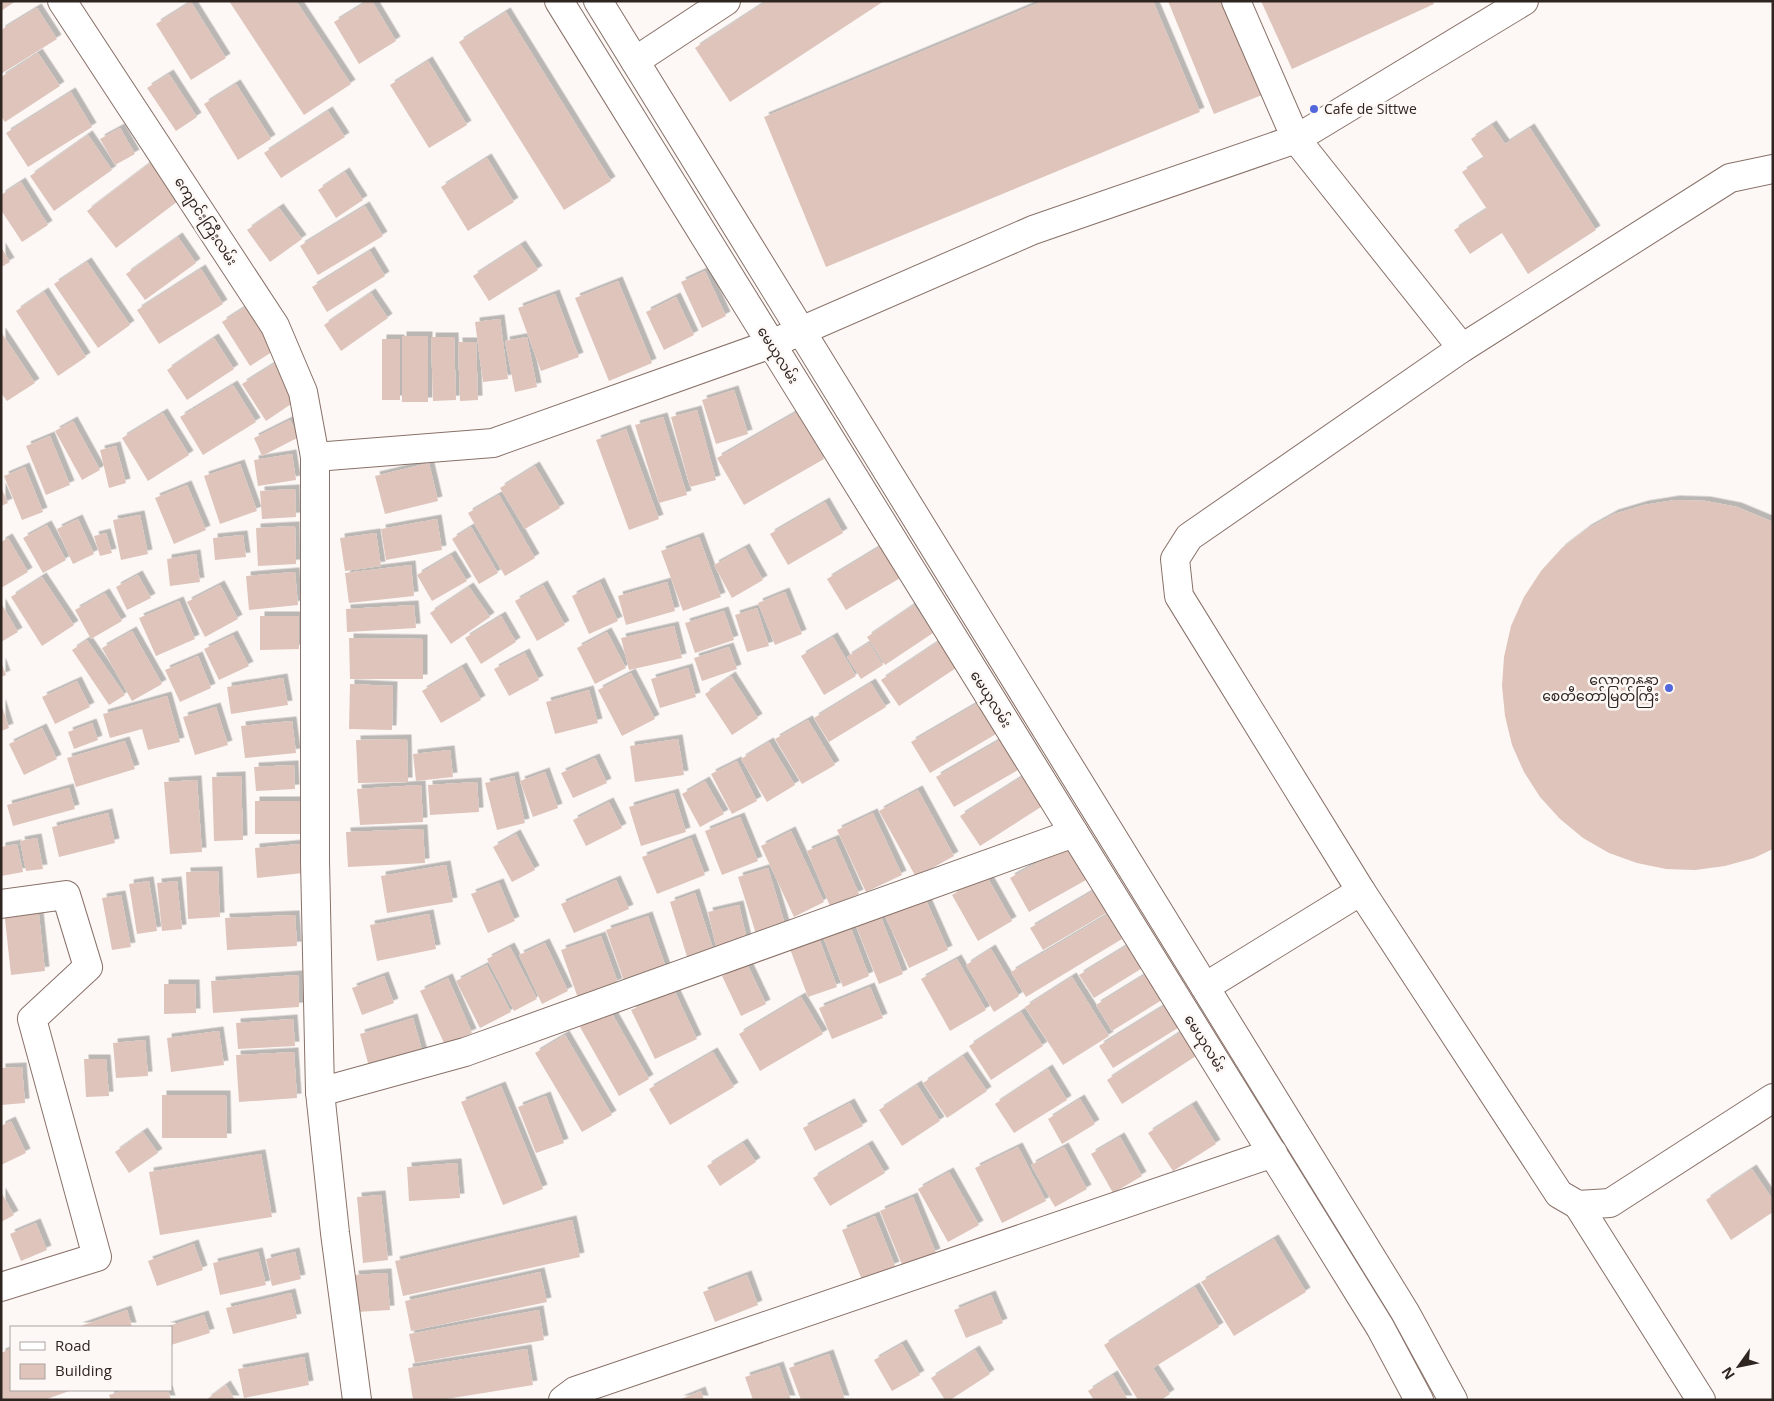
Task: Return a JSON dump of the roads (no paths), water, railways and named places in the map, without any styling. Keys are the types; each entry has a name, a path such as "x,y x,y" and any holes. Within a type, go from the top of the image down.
{"street":[{"name":"ကျောင်းကြီးလမ်း","path":"62,1 275,326 303,392 315,457 315,860 320,1092 335,1233 357,1400"},
{"name":"မေယုလမ်း","path":"559,1 1380,1327 1419,1400"},
{"path":"598,1 1405,1312 1453,1400"},
{"path":"635,61 726,1"},
{"path":"1236,1 1296,139 1462,348"},
{"path":"315,457 492,443 771,344 1033,230 1296,139 1524,1"},
{"path":"1773,168 1730,178 1462,348 1189,537 1175,559 1179,596 1360,891 1559,1194 1578,1204 1610,1203 1773,1098"},
{"path":"320,1092 465,1052 1074,833"},
{"path":"1205,987 1360,891"},
{"path":"1,904 66,895 88,967 32,1019 96,1257 1,1287"},
{"path":"563,1400 576,1391 1273,1153"},
{"path":"1578,1204 1701,1400"}],"place":[{"name":"Cafe de Sittwe","path":"1314,109"},
{"name":"လောကနန္ဒာ စေတီတော်မြတ်ကြီး","path":"1669,688"}]}
